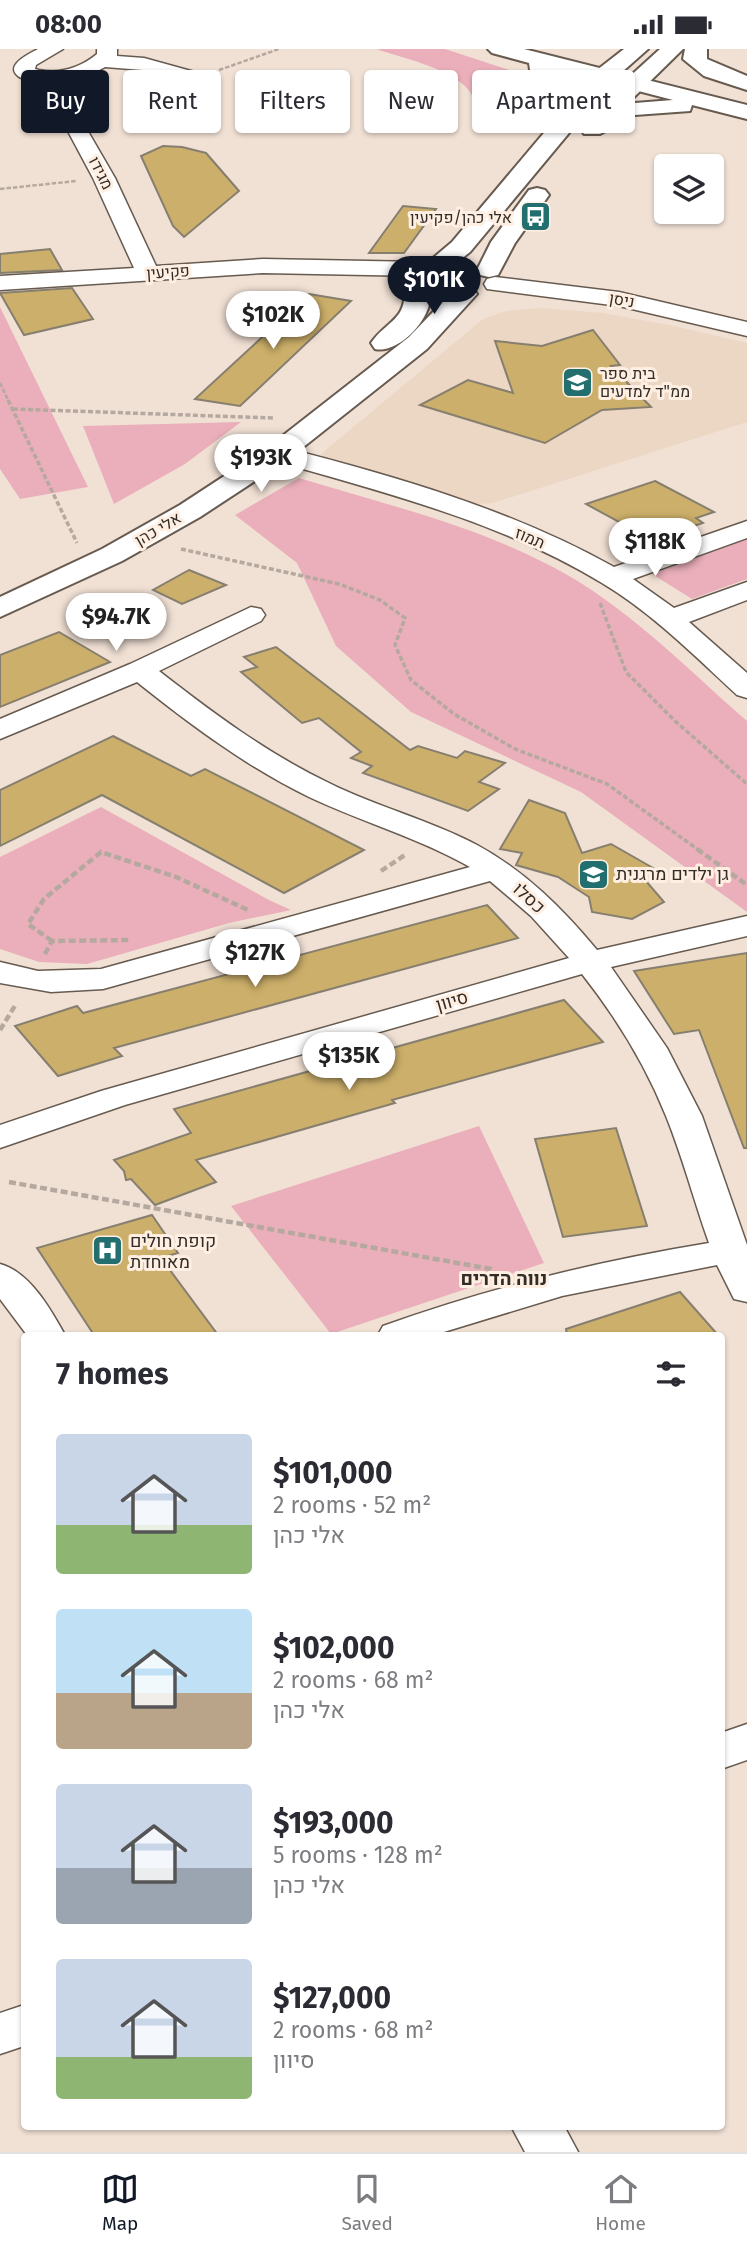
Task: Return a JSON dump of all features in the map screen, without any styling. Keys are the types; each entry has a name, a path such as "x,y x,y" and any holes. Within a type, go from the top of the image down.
{"street":[{"name":"מגידו","path":"25,70 29,61 52,49"},
{"path":"498,49 584,70"},
{"path":"498,49 551,70"},
{"path":"583,49 631,54 652,67 747,90"},
{"path":"635,83 672,49"},
{"path":"695,49 694,59 700,64 718,74 747,83"},
{"path":"611,70 631,54"},
{"path":"81,70 104,55 166,70"},
{"path":"635,83 747,113"},
{"path":"635,109 646,106 691,106 747,113"},
{"name":"מגידו","path":"79,133 104,178 148,273"},
{"path":"422,275 461,247 557,133"},
{"path":"573,150 588,133"},
{"path":"422,275 436,293 477,293 492,277 503,242 551,178"},
{"path":"422,275 466,263 492,277"},
{"name":"פקיעין","path":"0,283 263,266 422,275"},
{"name":"פקיעין","path":"0,293 251,275 422,275"},
{"name":"אלי כהן","path":"0,586 128,525 190,487 290,419 370,358 417,310 422,275"},
{"name":"ניסן","path":"492,277 619,299 747,329"},
{"name":"אלי כהן","path":"0,608 139,540 190,511 276,454 418,343 464,295"},
{"name":"תמוז","path":"276,454 472,514 586,563 612,577 671,619 747,689"},
{"path":"612,577 747,529"},
{"path":"671,619 747,590"},
{"path":"0,730 140,670 251,615"},
{"name":"כסלו","path":"140,670 207,724 261,761 322,792 403,824 473,857 534,898 590,962 658,1061 683,1116 747,1290"},
{"path":"0,972 24,982 64,983 103,979 495,870"},
{"name":"סיוון","path":"0,1137 113,1098 590,962 747,926"},
{"path":"405,1332 441,1318 626,1268 731,1251"},
{"path":"0,1276 30,1310 44,1332"},
{"path":"725,1750 747,1741"},
{"path":"0,2034 21,2026"},
{"path":"539,2130 553,2152"}],"path":[{"path":"218,70 279,49"},
{"path":"0,188 104,178"},
{"path":"0,383 80,550"},
{"path":"13,409 290,419"},
{"path":"139,540 339,584 380,600 405,618 395,645 411,680 443,705 515,748 607,784 747,885"},
{"path":"586,563 626,671 675,720 747,784"},
{"path":"52,941 28,924 44,899 101,852 169,874 224,896 255,913"},
{"path":"9,1182 491,1269 512,1299"}],"shaded area":[{"path":"376,49 445,49 509,70 472,70 472,96 458,80 458,70 438,70"},
{"path":"0,307 88,487 20,499 0,469"},
{"name":"בית ספר ממ\"ד למדעים","path":"542,308 603,313 747,343 747,422 493,503 477,504 329,463 321,454 483,319 506,311"},
{"path":"241,422 185,464 114,504 83,426"},
{"path":"299,478 459,527 521,551 551,566 578,581 629,618 747,721 747,912 581,792 411,712 336,646 297,563 235,515"},
{"path":"747,539 747,579 692,599 652,574"},
{"path":"101,807 291,910 229,923 87,964 39,962 0,949 0,857"},
{"path":"479,1126 544,1263 337,1332 329,1332 231,1206"}],"building":[{"path":"163,146 206,153 239,191 184,237 173,226 141,156"},
{"path":"403,206 436,209 404,253 369,253"},
{"path":"50,249 62,270 0,273 0,254"},
{"path":"72,288 93,319 24,335 0,293"},
{"path":"309,294 351,301 240,406 195,399"},
{"path":"593,330 620,365 611,366 651,407 602,410 545,443 420,405 468,380 513,393 495,341 542,346"},
{"path":"655,481 714,512 696,518 703,523 652,540 586,504"},
{"path":"189,570 226,585 182,604 153,590"},
{"path":"59,632 110,662 0,707 0,655"},
{"path":"276,647 410,750 418,746 457,758 465,751 505,763 479,782 499,789 468,811 363,773 372,766 351,758 361,752 319,718 302,723 241,672 257,667 244,657"},
{"path":"113,736 191,776 205,769 364,850 284,893 102,795 0,846 0,790"},
{"path":"529,800 565,813 582,853 611,844 653,868 639,873 664,902 632,919 592,912 589,897 558,877 516,865 522,853 500,849"},
{"path":"487,905 518,938 114,1048 122,1056 58,1076 15,1026 77,1006 83,1013"},
{"path":"747,953 747,1148 744,1148 699,1030 674,1034 634,971"},
{"path":"564,1000 603,1042 392,1100 395,1103 196,1160 216,1182 155,1205 131,1179 126,1180 124,1171 114,1160 191,1133 174,1109"},
{"path":"616,1128 647,1226 563,1237 535,1139"},
{"path":"152,1215 178,1253 161,1258 216,1332 92,1332 37,1248"},
{"path":"680,1292 715,1332 566,1332 566,1329"}],"place":[{"name":"אלי כהן/פקיעין","path":"535,217"},
{"name":"בית ספר ממ\"ד למדעים","path":"577,382"},
{"name":"גן ילדים מרגנית","path":"593,874"},
{"name":"קופת חולים מאוחדת","path":"107,1251"}],"district":[{"name":"נווה הדרים","path":"504,1278"}]}
